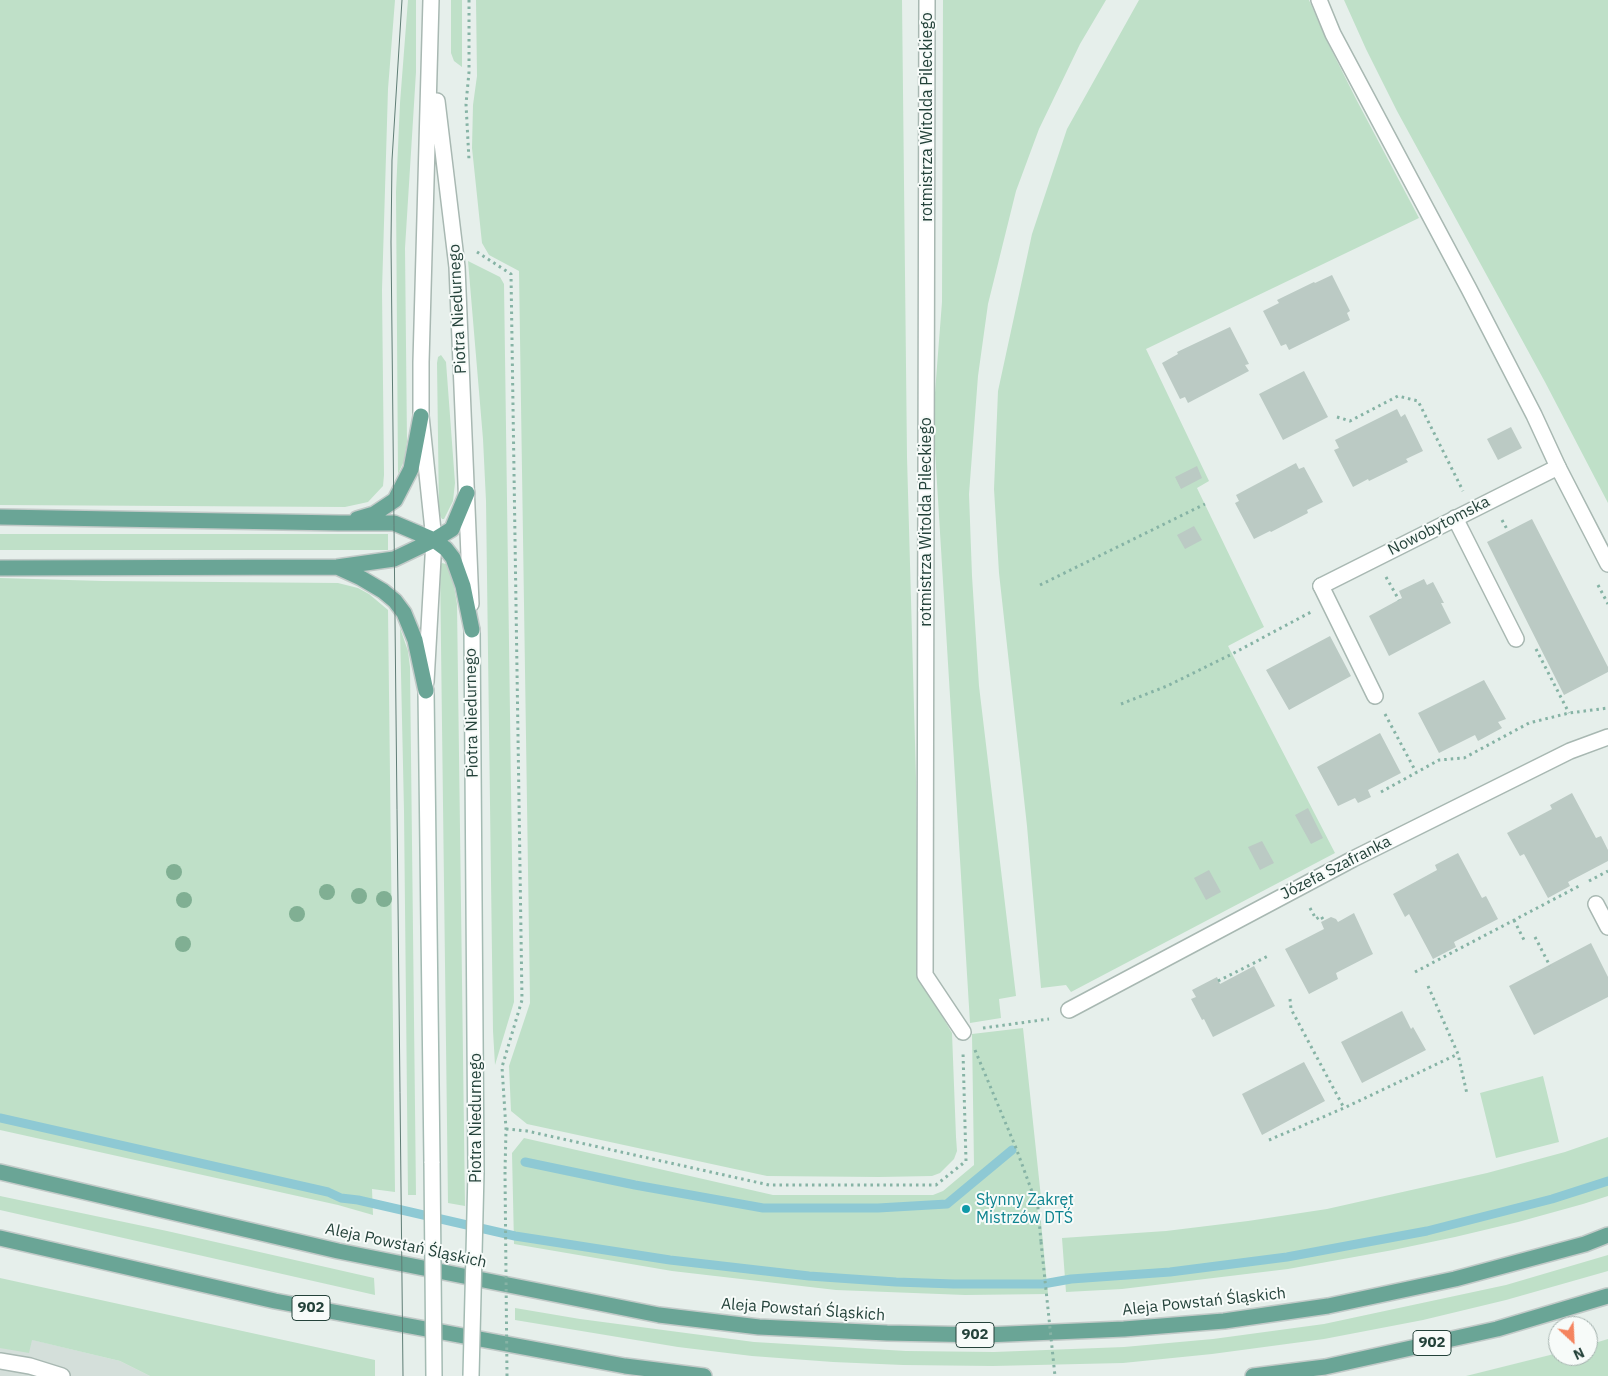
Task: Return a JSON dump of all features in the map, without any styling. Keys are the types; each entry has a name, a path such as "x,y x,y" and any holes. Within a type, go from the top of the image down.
{"main road":[{"path":"339,523 374,514 395,500 411,469 421,416"},
{"path":"0,568 337,566 394,559 434,540 452,529 467,493"},
{"path":"0,517 394,523 434,540 446,549 453,558 463,586 472,630"},
{"path":"337,566 383,591 404,613 415,640 426,691"},
{"name":"Aleja Powstań Śląskich","path":"0,1172 338,1251 659,1315 759,1327 887,1333 985,1335 1224,1321 1328,1306 1455,1279 1585,1244 1608,1235"},
{"name":"902","path":"0,1238 275,1301 625,1366 704,1376"},
{"name":"902","path":"1254,1376 1324,1367 1497,1329 1608,1296"}],"street":[{"name":"Piotra Niedurnego","path":"431,0 421,416 434,540 426,691 434,1376"},
{"name":"rotmistrza Witolda Pileckiego","path":"927,0 925,975 963,1032"},
{"path":"1319,0 1333,34 1478,306 1608,564"},
{"name":"Piotra Niedurnego","path":"431,52 457,267 472,630 476,1172 471,1376"},
{"name":"Nowobytomska","path":"1329,602 1321,586 1558,467"},
{"path":"1455,518 1516,639"},
{"path":"1329,602 1375,696"},
{"name":"Józefa Szafranka","path":"1070,1010 1282,896 1404,834 1570,751 1608,737"},
{"path":"1596,904 1608,927"},
{"path":"0,1360 30,1366 62,1376"}],"path":[{"path":"468,0 469,72 466,104 469,162"},
{"path":"473,250 511,274 522,1000 502,1067 506,1129 506,1376"},
{"path":"1337,418 1350,421 1398,396 1418,401 1472,509"},
{"path":"1040,585 1205,504"},
{"path":"1384,572 1398,600"},
{"path":"1595,579 1608,604"},
{"path":"1121,704 1183,678 1232,654 1329,602"},
{"path":"1375,696 1416,772"},
{"path":"1381,792 1439,760 1464,758 1529,723 1570,713 1608,708"},
{"path":"1415,972 1608,871"},
{"path":"1514,920 1525,942"},
{"path":"1535,937 1550,966"},
{"path":"1218,981 1268,956"},
{"path":"1428,986 1458,1054 1467,1094"},
{"path":"1290,999 1291,1009 1344,1108"},
{"path":"963,1032 1048,1019 1058,1013 1070,1010"},
{"path":"506,1129 527,1131 769,1185 936,1185 966,1161 963,1032"},
{"path":"963,1032 978,1055 1038,1208 1055,1376"},
{"path":"1269,1140 1344,1108 1458,1054"}],"shaded area":[{"path":"0,1332 120,1361 150,1376 0,1376"}],"green space":[{"path":"0,0 395,0 388,89 382,290 384,475 383,486 368,502 345,507 0,505"},
{"path":"408,0 416,0 416,72 405,248 407,442 404,461 398,474 396,192 400,103"},
{"path":"451,0 462,0 462,67 454,61 451,53"},
{"path":"476,0 902,0 907,457 916,778 918,975 952,1033 957,1151 954,1159 940,1173 932,1176 879,1177 767,1176 527,1124 511,1111 509,1066 530,1003 519,271 489,255 482,243 472,148 473,105 477,76"},
{"path":"943,0 1106,0 1080,44 1039,129 1016,191 988,304 978,376 969,494 972,576 979,686 1016,996 999,999 1001,1018 970,1023 933,418 942,302"},
{"path":"1139,0 1309,0 1356,99 1419,218 1146,349 1209,481 1197,488 1264,627 1228,646 1335,853 1071,992 1066,985 1041,988 1027,826 999,573 994,489 998,391 1032,234 1067,129"},
{"path":"1344,0 1608,0 1608,503 1545,382 1397,111"},
{"path":"468,261 500,277 504,284 514,1002 495,1065 486,501 483,439"},
{"path":"441,355 446,362 455,483 453,501 444,519 439,514 437,363 438,357"},
{"path":"0,534 388,534 388,550 0,550"},
{"path":"442,563 446,564 453,580 457,604 465,1206 448,1203 440,565"},
{"path":"0,578 338,583 358,588 369,594 388,610 395,1192 372,1189 373,1215 338,1205 0,1130"},
{"path":"400,628 408,651 410,667 416,1195 408,1195"},
{"path":"1023,1028 1042,1207 1037,1209 1041,1222 1048,1294 965,1295 836,1290 672,1271 514,1244 512,1153 524,1138 773,1195 933,1195 943,1191 974,1165 972,1034"},
{"path":"1543,1076 1559,1142 1496,1158 1480,1093"},
{"path":"1608,1137 1608,1196 1583,1204 1455,1237 1288,1269 1122,1289 1066,1292 1062,1238 1166,1231 1327,1209 1487,1173 1565,1152"},
{"path":"0,1196 167,1231 374,1278 375,1295 0,1210"},
{"path":"1608,1255 1608,1271 1506,1300 1423,1320 1324,1339 1212,1354 1123,1363 993,1366 833,1362 752,1356 678,1347 515,1320 515,1308 580,1319 754,1342 906,1351 994,1352 1124,1347 1213,1339 1324,1324 1506,1285"},
{"path":"0,1278 375,1360 375,1376 150,1376 120,1361 32,1340 29,1353 0,1348"},
{"path":"1608,1339 1608,1376 1466,1376 1548,1356 1548,1366 1598,1366 1598,1342"}],"building":[{"path":"1332,275 1350,311 1347,313 1350,320 1289,350 1286,344 1281,346 1263,311 1279,303 1277,300"},
{"path":"1230,327 1249,364 1245,365 1249,371 1188,403 1185,397 1180,399 1162,363 1178,354 1177,352"},
{"path":"1304,371 1328,417 1283,440 1259,394"},
{"path":"1397,409 1401,417 1405,414 1423,451 1406,459 1408,462 1353,487 1334,450 1339,448 1335,440"},
{"path":"1511,427 1522,448 1498,460 1487,439"},
{"path":"1296,463 1299,469 1304,467 1323,502 1307,510 1308,513 1254,539 1235,503 1239,501 1236,495"},
{"path":"1197,466 1202,478 1181,489 1175,477"},
{"path":"1532,519 1608,667 1608,672 1564,695 1487,542"},
{"path":"1194,526 1202,540 1185,549 1177,535"},
{"path":"1424,579 1427,585 1433,582 1444,603 1441,603 1451,623 1389,656 1369,616 1402,598 1399,591"},
{"path":"1330,636 1351,676 1289,710 1266,670"},
{"path":"1484,680 1506,719 1498,722 1502,728 1478,741 1475,735 1439,753 1418,713"},
{"path":"1380,733 1401,773 1368,790 1371,797 1358,803 1355,798 1338,806 1317,767"},
{"path":"1572,793 1596,838 1601,836 1608,850 1608,861 1568,882 1570,886 1548,898 1524,854 1520,856 1507,833 1552,809 1550,805"},
{"path":"1308,808 1323,838 1311,844 1295,815"},
{"path":"1262,841 1274,863 1260,870 1248,847"},
{"path":"1458,853 1482,898 1486,896 1498,919 1454,942 1456,947 1433,959 1409,914 1405,917 1393,894 1437,870 1435,865"},
{"path":"1209,870 1221,892 1206,900 1194,878"},
{"path":"1354,913 1373,954 1336,973 1338,979 1309,994 1285,949 1324,929 1321,922 1331,917 1338,922"},
{"path":"1591,943 1608,977 1608,997 1534,1035 1509,986"},
{"path":"1254,966 1275,1006 1213,1037 1191,999 1196,997 1192,990 1217,977 1220,984"},
{"path":"1402,1011 1411,1029 1413,1027 1426,1050 1362,1083 1341,1042"},
{"path":"1304,1062 1325,1101 1262,1135 1242,1094"}],"waterway":[{"path":"0,1118 328,1192 341,1198 358,1200 515,1236 670,1260 809,1276 896,1282 1043,1284 1071,1279 1170,1272 1287,1257 1427,1231 1552,1199 1608,1181"},
{"path":"525,1162 635,1185 763,1208 878,1208 947,1204 1012,1150"}],"tram line":[{"path":"402,0 392,160 391,242 403,1376"}],"place":[{"name":"Słynny Zakręt Mistrzów DTŚ","path":"966,1209"}]}
